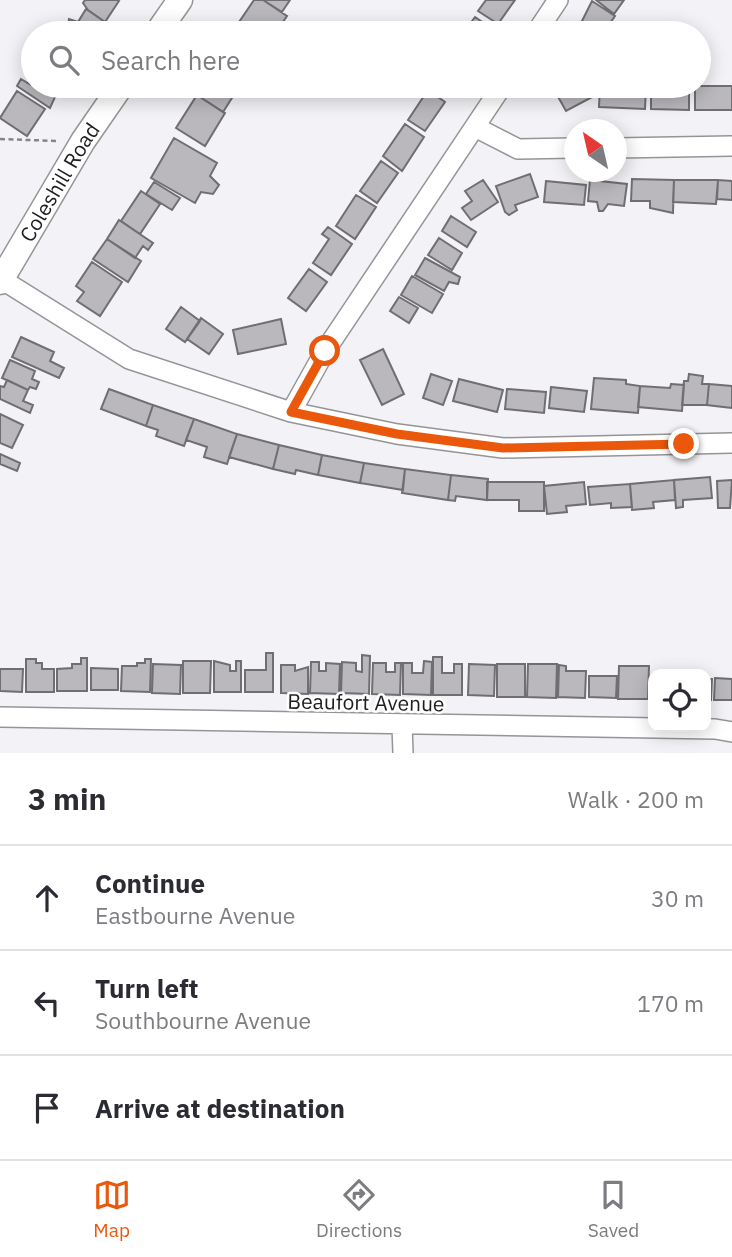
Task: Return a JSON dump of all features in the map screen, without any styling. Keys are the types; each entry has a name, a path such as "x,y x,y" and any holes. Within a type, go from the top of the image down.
{"main road":[{"path":"165,21 180,0"},
{"name":"Coleshill Road","path":"1,281 83,141 113,98"}],"street":[{"path":"544,21 558,0"},
{"path":"291,412 325,351 494,98"},
{"path":"475,127 518,149 564,148"},
{"path":"627,148 732,146"},
{"path":"1,281 128,359 291,412 397,434 503,448 732,443"},
{"name":"Beaufort Avenue","path":"0,717 715,729 732,732"},
{"path":"402,725 403,753"}],"path":[{"path":"0,139 83,141"}],"building":[{"path":"85,0 119,1 106,21 88,10 83,3"},
{"path":"254,0 263,0 287,16 284,21 240,21"},
{"path":"263,0 290,0 282,12"},
{"path":"486,0 515,0 500,21 493,21 478,11"},
{"path":"596,0 624,0 614,14"},
{"path":"592,1 615,16 611,21 582,21"},
{"path":"86,9 104,21 79,21"},
{"path":"711,86 732,86 732,110 695,110 695,98 711,98"},
{"path":"17,91 21,94 21,98 28,98 45,109 27,136 0,118"},
{"path":"35,98 55,98 50,108"},
{"path":"195,98 202,98 225,113 205,146 176,128"},
{"path":"202,98 232,98 223,112"},
{"path":"423,98 439,98 445,102 425,131 408,120"},
{"path":"559,98 590,98 566,111"},
{"path":"599,98 645,98 645,109 599,107"},
{"path":"651,98 689,98 689,110 651,109"},
{"path":"405,124 424,137 402,171 383,156"},
{"path":"174,138 217,163 210,176 219,185 213,194 201,192 195,203 151,178"},
{"path":"381,161 398,173 377,203 360,191"},
{"path":"530,174 538,197 515,205 517,210 509,215 505,212 496,186"},
{"path":"632,179 674,180 673,213 650,208 650,201 631,201"},
{"path":"483,180 498,202 471,220 462,208 472,201 465,191"},
{"path":"674,180 718,180 716,204 673,202"},
{"path":"718,180 732,181 732,200 717,199"},
{"path":"546,181 586,185 584,205 544,202"},
{"path":"154,182 180,198 172,210 146,194"},
{"path":"590,182 627,184 624,206 608,204 603,211 599,211 597,202 588,201"},
{"path":"141,191 160,204 140,234 121,221"},
{"path":"356,195 376,207 355,239 336,226"},
{"path":"451,216 476,232 467,247 442,231"},
{"path":"119,220 153,243 148,250 143,246 135,258 107,239"},
{"path":"328,227 352,244 331,275 313,263 329,239 322,234"},
{"path":"439,238 462,253 452,270 428,255"},
{"path":"107,239 141,261 128,282 93,259"},
{"path":"425,258 460,277 458,284 449,282 444,291 415,275"},
{"path":"92,262 122,282 100,316 77,301 84,292 76,286"},
{"path":"309,269 327,282 306,311 288,298"},
{"path":"412,276 443,294 432,313 401,295"},
{"path":"399,297 418,308 409,323 390,311"},
{"path":"181,307 200,321 185,342 166,329"},
{"path":"201,318 223,334 209,354 187,339"},
{"path":"281,319 286,344 238,354 233,330"},
{"path":"21,337 54,352 50,361 64,368 59,378 12,357"},
{"path":"383,349 404,394 382,405 360,360"},
{"path":"10,360 35,371 32,379 39,382 36,389 30,387 28,390 2,378"},
{"path":"431,374 452,381 443,405 423,398"},
{"path":"689,374 703,376 702,384 709,384 707,405 682,405 684,381 688,381"},
{"path":"594,378 626,380 626,384 640,386 638,413 591,409"},
{"path":"459,379 503,390 497,412 453,401"},
{"path":"7,380 28,390 23,401 33,405 30,413 0,399 0,386 4,387"},
{"path":"671,384 684,385 682,411 638,407 640,386 670,388"},
{"path":"709,384 732,386 732,408 707,405"},
{"path":"551,387 587,391 584,412 549,408"},
{"path":"109,389 153,405 146,426 101,409"},
{"path":"507,389 546,392 544,413 505,409"},
{"path":"153,405 194,419 184,446 156,436 158,430 146,426"},
{"path":"0,414 23,425 12,448 0,443"},
{"path":"194,419 237,434 227,464 204,457 207,447 186,440"},
{"path":"237,434 279,445 273,469 229,457"},
{"path":"279,445 322,455 318,475 273,469"},
{"path":"0,454 20,463 17,471 0,464"},
{"path":"322,455 364,463 360,483 318,475"},
{"path":"364,463 405,469 403,490 360,483"},
{"path":"405,469 451,475 448,500 402,493"},
{"path":"451,475 488,479 487,500 456,496 455,501 448,500"},
{"path":"710,477 712,498 683,500 683,507 676,508 674,480"},
{"path":"674,480 675,500 653,502 654,508 632,510 630,484"},
{"path":"732,480 730,508 718,508 717,481"},
{"path":"487,482 544,482 544,511 519,511 519,500 487,500"},
{"path":"584,482 586,504 566,506 567,512 547,514 544,486"},
{"path":"630,484 632,507 611,508 611,503 590,505 588,487"},
{"path":"266,653 273,653 273,692 245,692 245,670 266,670"},
{"path":"362,655 370,656 369,694 341,693 342,662 356,663 356,671 362,672"},
{"path":"433,657 442,657 442,673 454,673 454,664 462,664 462,695 433,695"},
{"path":"81,658 87,658 87,691 57,691 57,669 81,664"},
{"path":"26,659 36,659 36,663 42,663 42,669 54,669 54,692 26,692"},
{"path":"145,659 151,659 150,692 121,691 122,666 137,666 137,663 145,663"},
{"path":"183,661 211,661 210,693 183,693"},
{"path":"214,661 230,665 230,671 236,671 236,661 241,661 241,692 214,692"},
{"path":"424,661 432,662 431,695 403,694 403,663 412,663 412,673 423,673"},
{"path":"311,662 319,662 319,671 326,671 326,663 340,664 339,694 310,693"},
{"path":"373,663 386,663 386,672 395,672 395,663 401,663 400,695 372,694"},
{"path":"153,664 181,665 180,694 152,693"},
{"path":"469,664 495,665 494,696 468,695"},
{"path":"497,664 525,664 525,697 497,697"},
{"path":"528,664 557,664 556,698 527,697"},
{"path":"281,665 295,665 295,671 308,667 308,694 281,693"},
{"path":"559,665 566,666 566,671 586,671 585,698 558,697"},
{"path":"619,666 649,666 648,699 618,699"},
{"path":"91,668 118,669 118,690 91,690"},
{"path":"0,669 23,669 22,692 0,691"},
{"path":"589,676 617,676 616,698 589,697"},
{"path":"715,678 732,679 732,700 714,700"}],"route":[{"path":"325,351 291,412 397,434 503,448 684,444"}]}
